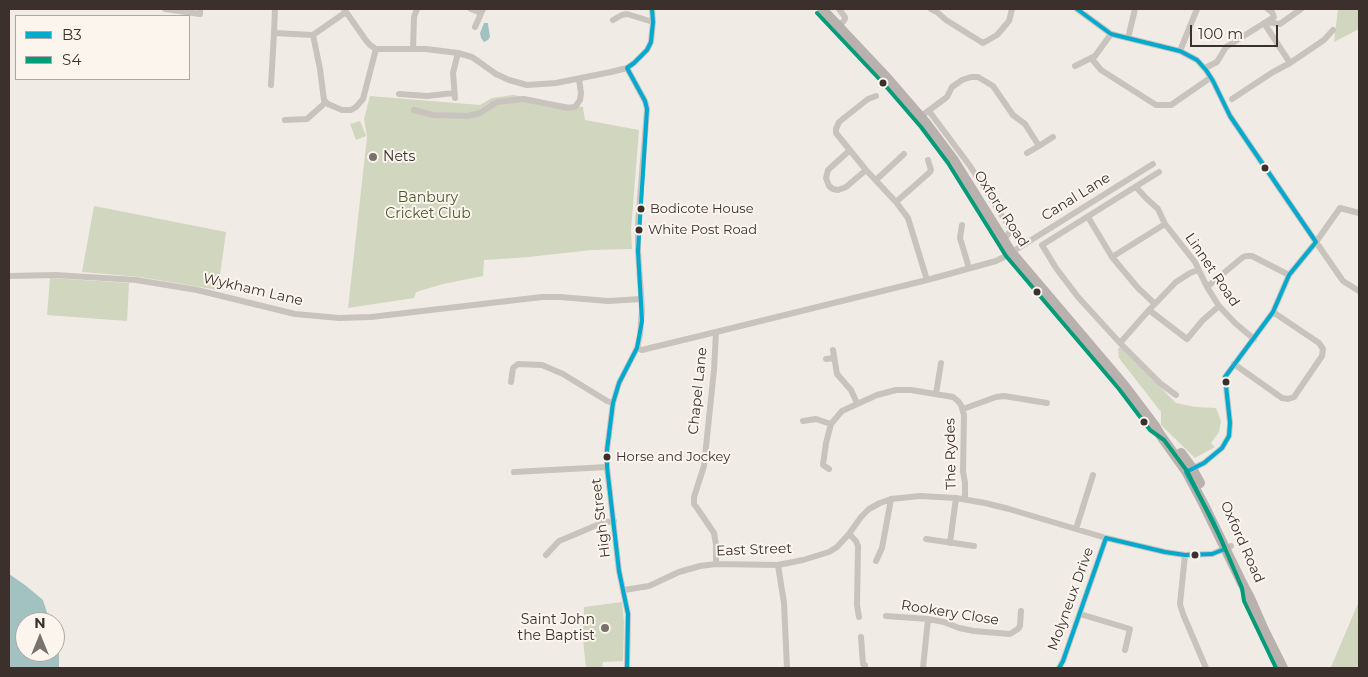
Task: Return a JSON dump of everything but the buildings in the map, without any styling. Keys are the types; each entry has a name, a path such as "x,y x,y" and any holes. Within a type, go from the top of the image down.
{"main road":[{"name":"Oxford Road","path":"822,9 924,114 926,123 953,159 1011,252 1124,385 1155,426 1168,435 1189,470 1213,521 1248,586 1250,598 1283,668"}],"street":[{"path":"165,9 200,11"},
{"path":"271,84 275,9"},
{"path":"413,49 414,17 417,9"},
{"path":"471,9 482,11 475,27"},
{"path":"274,32 313,35 345,10 365,39 376,49 446,50 479,61 496,74 509,80 527,84 556,83 627,68 634,63 647,50 651,42 652,9"},
{"path":"839,27 845,19 840,9"},
{"path":"936,10 946,20 983,43 997,35 1010,21 1012,9"},
{"path":"1077,9 1111,34 1180,51 1197,60 1210,78 1230,116 1343,281 1359,291"},
{"path":"1128,38 1136,9"},
{"path":"1180,51 1198,9"},
{"path":"1204,68 1217,62 1226,47 1274,17 1268,9"},
{"path":"1265,23 1280,24 1301,9"},
{"path":"613,20 627,14 653,22"},
{"path":"1265,23 1290,63"},
{"path":"1232,99 1324,40 1333,30"},
{"path":"1075,66 1095,56 1111,34"},
{"path":"313,35 324,100 334,108 342,110 351,110 360,104 366,90 376,49"},
{"path":"399,94 454,96 453,73 458,53"},
{"path":"1091,58 1101,70 1156,105 1171,105 1210,78"},
{"path":"627,68 645,101 647,109 638,225 641,298"},
{"path":"1022,245 1010,230 970,166 924,114 947,98 952,88 962,80 978,77 993,86 1013,115 1025,124 1039,146"},
{"path":"414,110 433,115 468,116 480,113 496,102 524,99 568,108 575,107 580,100 581,93 579,79"},
{"path":"876,96 868,99 837,126 836,129 838,136 908,218 926,280"},
{"path":"285,120 307,120 326,102"},
{"path":"1027,153 1053,137"},
{"path":"850,150 828,170 826,178 829,186 838,190 846,187 866,170"},
{"path":"876,180 904,154"},
{"path":"896,202 930,172 928,160"},
{"name":"Canal Lane","path":"636,348 642,350 996,261 1153,164"},
{"path":"1158,172 1042,245 1056,268 1078,297 1120,342 1162,384 1176,395"},
{"name":"Linnet Road","path":"1136,187 1158,209 1165,224 1195,262 1219,306 1254,339"},
{"path":"1189,470 1204,463 1222,448 1229,436 1230,423 1225,377 1272,312 1289,275 1340,208 1358,211"},
{"path":"1088,217 1112,257 1138,288 1155,304"},
{"path":"1112,257 1165,224"},
{"path":"962,225 960,238 969,268"},
{"path":"1004,240 1010,230"},
{"path":"1207,287 1246,256 1252,256 1289,275"},
{"path":"1120,342 1176,282 1190,272 1198,270"},
{"name":"Wykham Lane","path":"9,276 55,275 136,280 196,290 294,314 339,318 378,316 542,297 608,301 641,298"},
{"name":"High Street","path":"627,668 628,620 619,571 607,467 607,450 613,403 619,383 636,348 640,335 642,321 641,298"},
{"path":"1149,310 1187,339 1203,320 1219,306"},
{"path":"1234,364 1282,398 1288,400 1294,397 1322,356 1323,349 1319,343 1272,312"},
{"name":"Chapel Lane","path":"716,332 704,466 694,497 696,508 714,533 716,564"},
{"path":"833,350 837,374 851,390 857,403"},
{"path":"826,359 834,358"},
{"path":"936,394 940,363"},
{"path":"511,382 514,368 518,364 542,365 563,374 613,403"},
{"name":"The Rydes","path":"831,424 842,411 857,403 896,390 911,390 953,398 963,408 964,415 964,500"},
{"name":"The Rydes","path":"963,408 1004,396 1047,403"},
{"path":"803,421 816,419 831,424 823,467"},
{"path":"514,472 607,467"},
{"path":"1076,529 1093,475"},
{"name":"East Street","path":"624,590 649,586 690,568 716,564 778,565 829,552 837,547 849,534 861,517 880,503 891,499 920,496 956,498 1009,509 1106,538 1165,552 1185,555 1212,554 1228,548"},
{"path":"950,542 956,498"},
{"path":"876,560 882,548 891,499"},
{"path":"546,555 564,538 604,522 614,520"},
{"path":"849,534 858,546 857,605 859,616"},
{"name":"Molyneux Drive","path":"1059,668 1106,538"},
{"path":"926,539 974,546"},
{"path":"1185,555 1180,604 1206,668"},
{"path":"778,565 784,603 787,668"},
{"name":"Rookery Close","path":"886,616 928,619 974,631 1010,634 1018,630 1020,626 1021,611"},
{"path":"1080,614 1130,629 1124,650"},
{"path":"923,668 928,619"},
{"path":"861,637 865,668"}],"green space":[{"path":"1338,9 1359,9 1359,29 1334,42"},
{"name":"Banbury Cricket Club","path":"513,95 583,107 585,120 639,130 631,230 632,249 591,250 484,260 483,276 443,284 416,292 414,298 348,308 367,137 364,119 370,96 480,105 492,98"},
{"path":"360,121 366,136 356,140 350,124"},
{"path":"94,206 226,232 218,290 140,277 82,272"},
{"path":"50,278 129,283 127,321 47,315"},
{"path":"1120,347 1176,403 1195,407 1216,408 1221,421 1219,432 1211,443 1215,447 1195,458 1161,425 1161,412 1119,358 1118,349"},
{"path":"1359,601 1359,668 1330,668 1331,667"},
{"path":"622,602 624,623 623,661 603,662 602,668 586,668 583,639 584,607"}],"water":[{"path":"484,23 488,23 490,37 484,42 480,33"},
{"path":"9,574 43,600 47,612 15,612 15,662 59,662 59,668 9,668"}],"transit line":[{"name":"B3","path":"627,668 628,614 619,571 607,467 607,450 613,403 619,383 637,348 642,321 638,251 647,109 645,101 627,68 647,50 651,42 652,9"},
{"name":"B3","path":"1059,668 1106,538 1185,555 1212,554 1225,549 1213,521 1186,472 1204,463 1222,448 1229,436 1230,423 1225,377 1273,312 1289,275 1316,242 1230,116 1213,81 1197,60 1180,51 1111,34 1077,9"},
{"name":"S4","path":"817,13 883,83 921,127 948,163 1006,256 1119,389 1150,430 1164,440 1187,471 1221,539 1242,588 1244,601 1276,668"}],"place":[{"name":"Nets","path":"373,157"},
{"name":"Bodicote House","path":"641,209"},
{"name":"White Post Road","path":"639,230"},
{"name":"Horse and Jockey","path":"607,457"},
{"name":"Saint John the Baptist","path":"605,628"}]}
